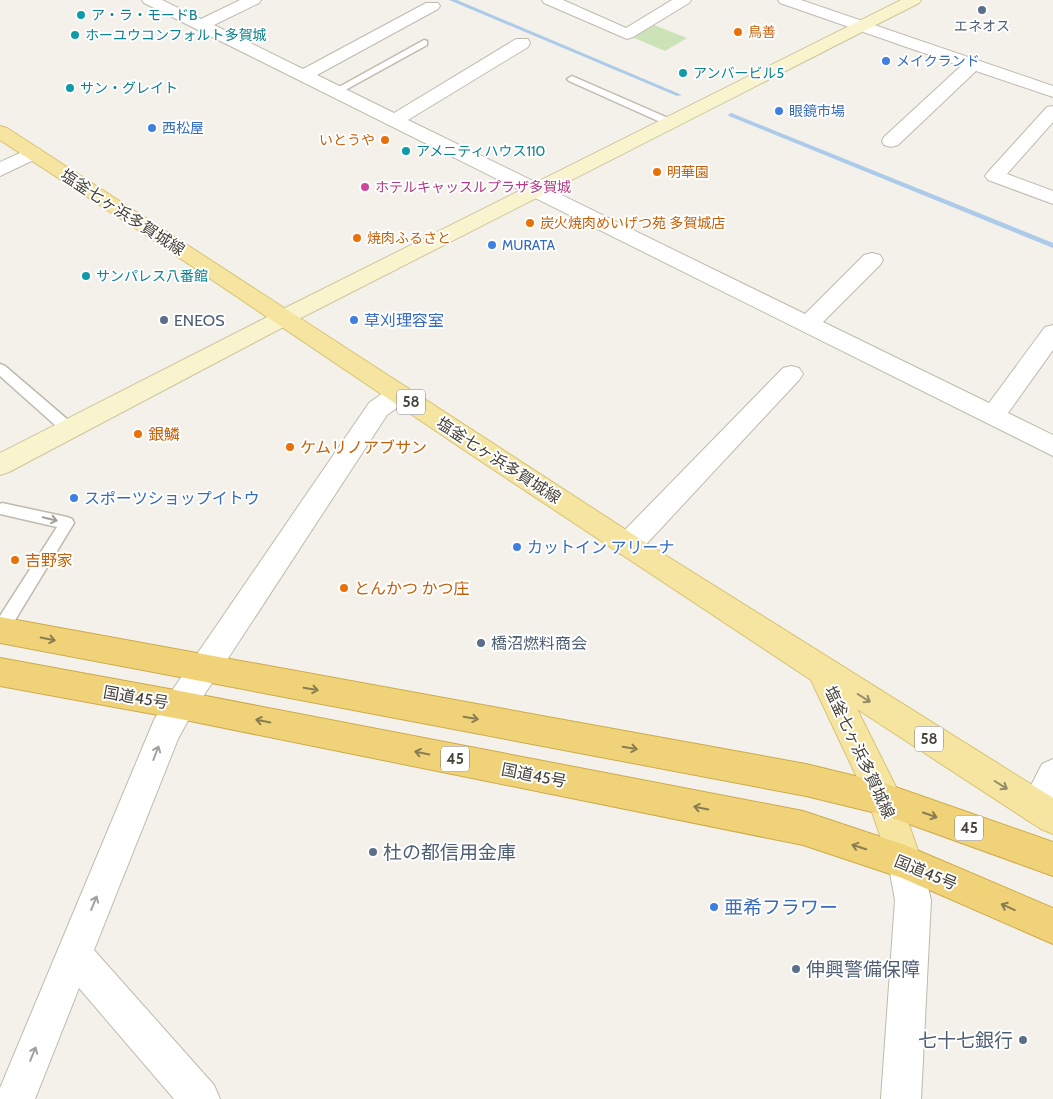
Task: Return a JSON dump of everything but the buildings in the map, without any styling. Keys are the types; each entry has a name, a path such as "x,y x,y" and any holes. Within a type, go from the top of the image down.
{"highway":[{"name":"45","path":"0,630 806,780 884,799 1053,860"},
{"name":"国道45号","path":"0,672 180,705 803,828 905,862 1053,926"}],"main road":[{"name":"塩釜七ヶ浜多賀城線","path":"0,132 285,317 822,672 1045,812"},
{"name":"塩釜七ヶ浜多賀城線","path":"822,672 884,799 905,862"}],"street":[{"path":"201,25 253,0"},
{"path":"550,0 627,34 684,0"},
{"path":"786,0 972,65 1052,90"},
{"path":"0,465 285,317 913,0"},
{"path":"159,1 201,25 335,92 1053,446"},
{"path":"303,76 432,6"},
{"path":"394,121 522,43"},
{"path":"891,141 972,65"},
{"path":"1053,111 995,176 1053,198"},
{"path":"0,170 33,153"},
{"path":"808,324 872,260"},
{"path":"993,416 1053,334"},
{"path":"628,545 791,374"},
{"path":"15,1099 165,731 180,705 378,409 399,394"},
{"path":"1045,812 1053,775"},
{"path":"901,1099 913,900 905,862"},
{"path":"73,954 200,1099"}],"lane":[{"path":"335,92 424,43"},
{"path":"572,79 672,122"},
{"path":"0,370 69,429"},
{"path":"0,630 67,523 2,509"}],"green space":[{"path":"654,25 687,38 665,51 632,37"}],"waterway":[{"path":"452,0 679,95"},
{"path":"731,115 1053,246"}],"place":[{"name":"エネオス","path":"982,10"},
{"name":"ア・ラ・モードB","path":"81,15"},
{"name":"鳥善","path":"738,32"},
{"name":"ホーユウコンフォルト多賀城","path":"75,35"},
{"name":"メイクランド","path":"886,61"},
{"name":"アンバービル5","path":"683,73"},
{"name":"サン・グレイト","path":"70,88"},
{"name":"眼鏡市場","path":"779,111"},
{"name":"西松屋","path":"152,128"},
{"name":"いとうや","path":"385,140"},
{"name":"アメニティハウス110","path":"406,151"},
{"name":"明華園","path":"657,172"},
{"name":"ホテルキャッスルプラザ多賀城","path":"365,187"},
{"name":"炭火焼肉めいげつ苑 多賀城店","path":"530,223"},
{"name":"焼肉ふるさと","path":"357,238"},
{"name":"MURATA","path":"492,245"},
{"name":"サンパレス八番館","path":"86,276"},
{"name":"ENEOS","path":"164,320"},
{"name":"草刈理容室","path":"354,320"},
{"name":"銀鱗","path":"138,434"},
{"name":"ケムリノアブサン","path":"290,447"},
{"name":"スポーツショップイトウ","path":"74,498"},
{"name":"カットイン アリーナ","path":"517,547"},
{"name":"吉野家","path":"15,560"},
{"name":"とんかつ かつ庄","path":"344,588"},
{"name":"橋沼燃料商会","path":"481,643"},
{"name":"杜の都信用金庫","path":"373,852"},
{"name":"亜希フラワー","path":"714,907"},
{"name":"伸興警備保障","path":"796,969"},
{"name":"七十七銀行","path":"1023,1040"}]}
